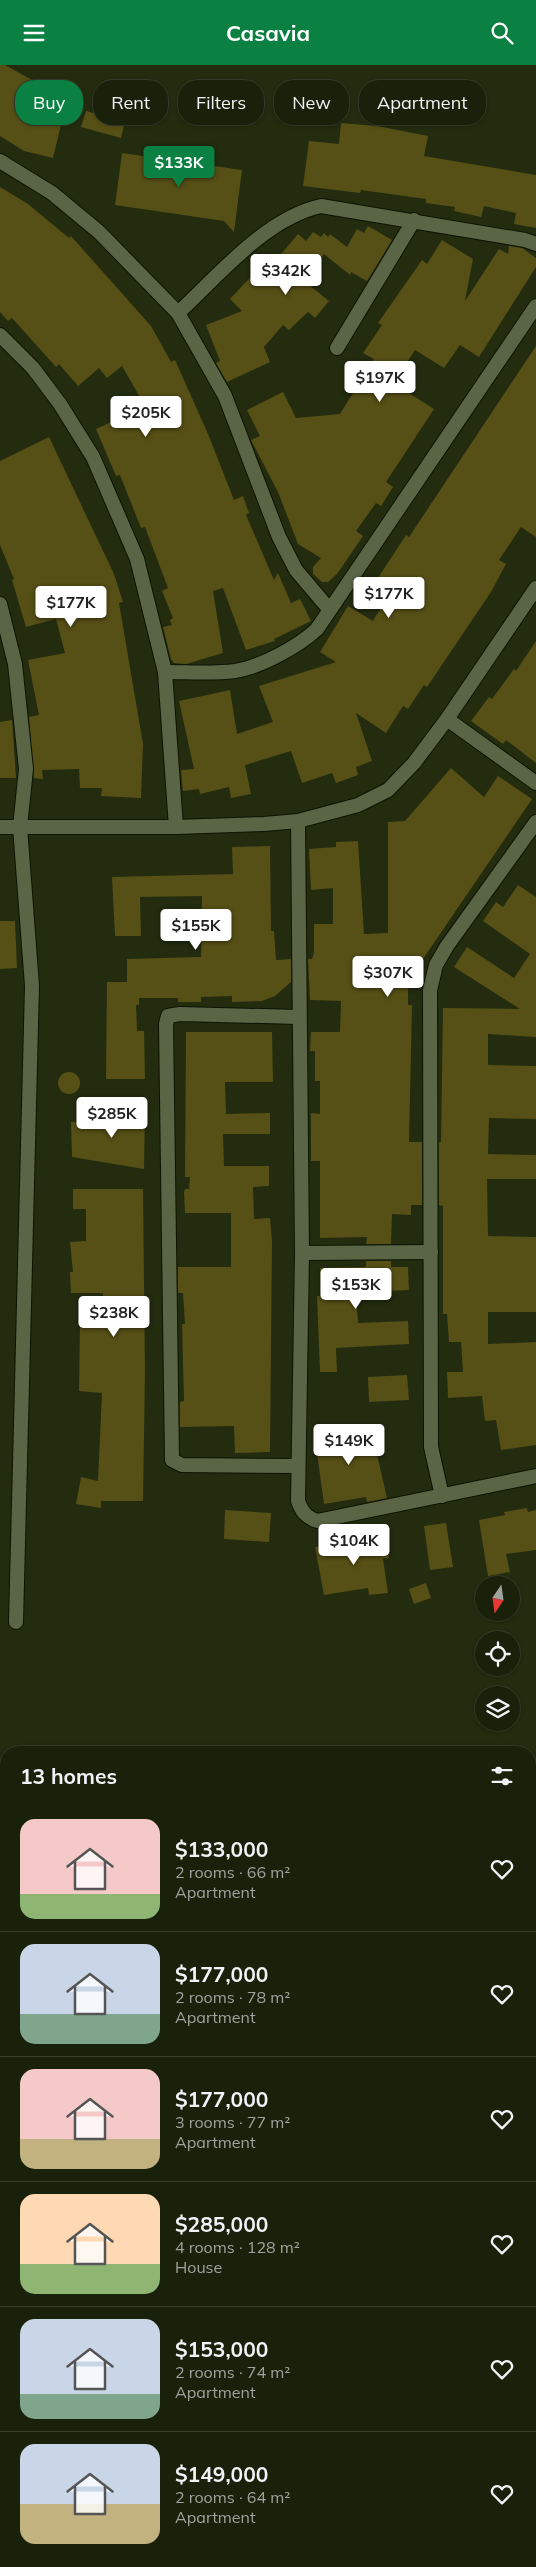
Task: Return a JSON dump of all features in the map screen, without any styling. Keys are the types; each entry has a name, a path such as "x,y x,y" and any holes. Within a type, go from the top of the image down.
{"street":[{"path":"0,161 52,193 99,231 178,313 225,396 279,537 292,562 329,609"},
{"path":"178,313 266,231 285,218 306,209 321,206 525,240 536,245"},
{"path":"337,349 414,220"},
{"path":"165,673 236,671 282,653 303,642 317,629 536,306"},
{"path":"0,335 33,367 60,404 93,457 137,559 165,673 176,827"},
{"path":"0,827 176,827 298,821 358,805 388,790 414,763 447,719 536,588"},
{"path":"0,604 15,664 26,769 20,827 32,986 16,1622"},
{"path":"447,719 536,783"},
{"path":"298,821 302,1253 297,1466 298,1501 308,1518 317,1521 536,1476"},
{"path":"442,1496 431,1447 430,990 436,965 536,822"},
{"path":"297,1466 182,1465 172,1460 166,1024 168,1016 180,1014 299,1017"},
{"path":"302,1253 431,1252"}],"building":[{"path":"0,65 5,65 32,80 15,80 15,125 61,125 53,158 24,151 0,136"},
{"path":"86,111 93,113 93,125 124,125 121,138 81,127"},
{"path":"349,124 377,126 428,136 424,156 536,175 536,228 514,224 516,213 484,206 481,217 454,211 455,207 426,203 426,199 361,190 360,193 303,186 309,141 339,144 341,125"},
{"path":"122,153 242,170 234,232 224,221 115,205"},
{"path":"0,187 28,204 69,238 71,236 151,326 171,362 175,360 208,434 234,500 243,496 249,513 246,515 274,580 278,573 291,603 300,599 311,621 274,639 275,641 246,650 223,588 213,591 223,653 186,664 174,663 171,659 163,627 172,625 170,620 173,618 162,591 168,588 145,527 141,528 120,475 116,476 96,429 145,406 122,366 107,378 99,368 78,386 59,364 56,367 12,318 8,321 0,312"},
{"path":"368,226 392,240 367,281 351,272 350,275 324,254 303,280 329,301 315,318 308,312 289,330 283,325 264,347 270,362 227,382 216,363 220,361 206,325 242,311 230,299 272,256 276,260 298,234 306,241 313,232 321,237 324,233 328,237 330,234 347,247 357,229 364,233"},
{"path":"442,240 473,259 465,301 499,249 508,254 509,246 522,248 536,258 536,267 479,357 460,345 444,368 415,350 393,383 434,409 386,482 393,487 381,506 376,503 356,531 363,536 337,574 328,582 322,582 313,574 313,567 321,558 298,544 278,492 251,440 260,436 247,410 283,392 296,418 340,414 374,359 363,353 382,325 378,323 422,260 427,264"},
{"path":"536,346 536,537 521,527 499,560 506,564 491,592 427,687 424,685 408,709 403,706 386,733 356,713 372,761 356,767 358,775 336,783 332,773 302,783 291,751 245,765 251,794 231,798 229,787 200,794 199,789 183,791 181,770 194,769 179,701 230,690 237,734 273,722 259,686 336,662 320,652 348,606 373,621 389,594 374,584 406,535 409,537"},
{"path":"49,437 114,574 123,602 119,603 143,744 141,798 101,796 102,788 80,788 79,769 42,770 43,779 34,778 29,717 39,715 28,660 65,653 56,619 26,627 12,580 14,579 0,545 0,461"},
{"path":"536,641 536,763 506,740 503,744 471,721 489,697 492,699 514,669 516,671"},
{"path":"12,720 16,778 0,778 0,722"},
{"path":"451,768 484,797 498,776 532,799 408,981 408,1005 412,1005 409,1142 422,1142 422,1205 411,1205 411,1215 392,1214 391,1244 366,1244 367,1237 320,1238 320,1161 311,1161 311,1113 320,1114 320,1081 315,1081 315,1051 310,1051 311,1032 340,1032 341,1001 310,1000 308,959 312,959 314,952 314,924 333,924 333,888 311,890 309,849 336,847 336,842 358,841 364,934 388,933 388,822 405,821"},
{"path":"270,846 271,931 274,931 276,960 291,959 291,982 275,996 262,1001 232,1002 232,996 201,997 201,1002 178,1002 178,998 139,998 139,1005 136,1005 137,1031 144,1031 145,1079 106,1079 107,982 127,982 127,959 201,957 202,896 140,897 141,936 115,936 112,877 233,874 232,847"},
{"path":"518,885 536,897 536,1037 488,1034 488,1065 536,1066 536,1119 489,1118 488,1154 536,1155 536,1179 487,1179 488,1236 536,1237 536,1312 488,1312 488,1344 536,1342 536,1445 501,1450 496,1420 485,1421 482,1396 448,1398 447,1372 463,1372 461,1342 449,1342 447,1314 443,1314 443,1206 439,1205 439,1142 441,1142 443,1008 520,1009 454,967 467,947 514,978 530,954 483,921 496,902 503,907"},
{"path":"0,921 15,921 17,968 0,969"},
{"path":"186,1032 272,1032 273,1082 225,1082 226,1114 270,1113 270,1134 223,1134 224,1166 269,1166 269,1186 253,1187 254,1219 270,1218 272,1241 270,1452 235,1453 234,1426 180,1427 180,1402 184,1401 182,1324 185,1324 183,1293 178,1293 178,1267 231,1267 231,1213 185,1213 184,1192 185,1189 189,1189 190,1177 185,1177"},
{"path":"69,1072 77,1075 80,1083 77,1091 69,1094 61,1091 58,1083 61,1075"},
{"path":"106,1109 145,1109 144,1169 72,1157 71,1122 102,1121 104,1126"},
{"path":"73,1189 143,1189 145,1371 143,1501 101,1501 101,1508 76,1504 81,1477 98,1481 102,1393 79,1391 80,1323 103,1323 103,1293 71,1293 70,1272 73,1272 70,1242 86,1241 86,1209 73,1209"},
{"path":"366,1261 391,1261 391,1267 408,1267 409,1290 356,1292 358,1323 408,1321 409,1344 336,1348 337,1372 320,1372 317,1296 321,1296 320,1268 366,1267"},
{"path":"407,1375 409,1400 369,1402 368,1377"},
{"path":"355,1427 356,1437 372,1433 387,1498 367,1502 366,1497 324,1504 317,1453 317,1428"},
{"path":"527,1508 528,1512 536,1510 536,1550 506,1554 510,1572 488,1576 479,1520 505,1515 504,1512"},
{"path":"225,1510 271,1513 269,1542 224,1539"},
{"path":"446,1523 453,1567 430,1570 424,1526"},
{"path":"386,1536 389,1558 383,1559 388,1593 369,1595 368,1588 324,1595 315,1547"},
{"path":"426,1583 431,1598 414,1604 409,1589"}]}
